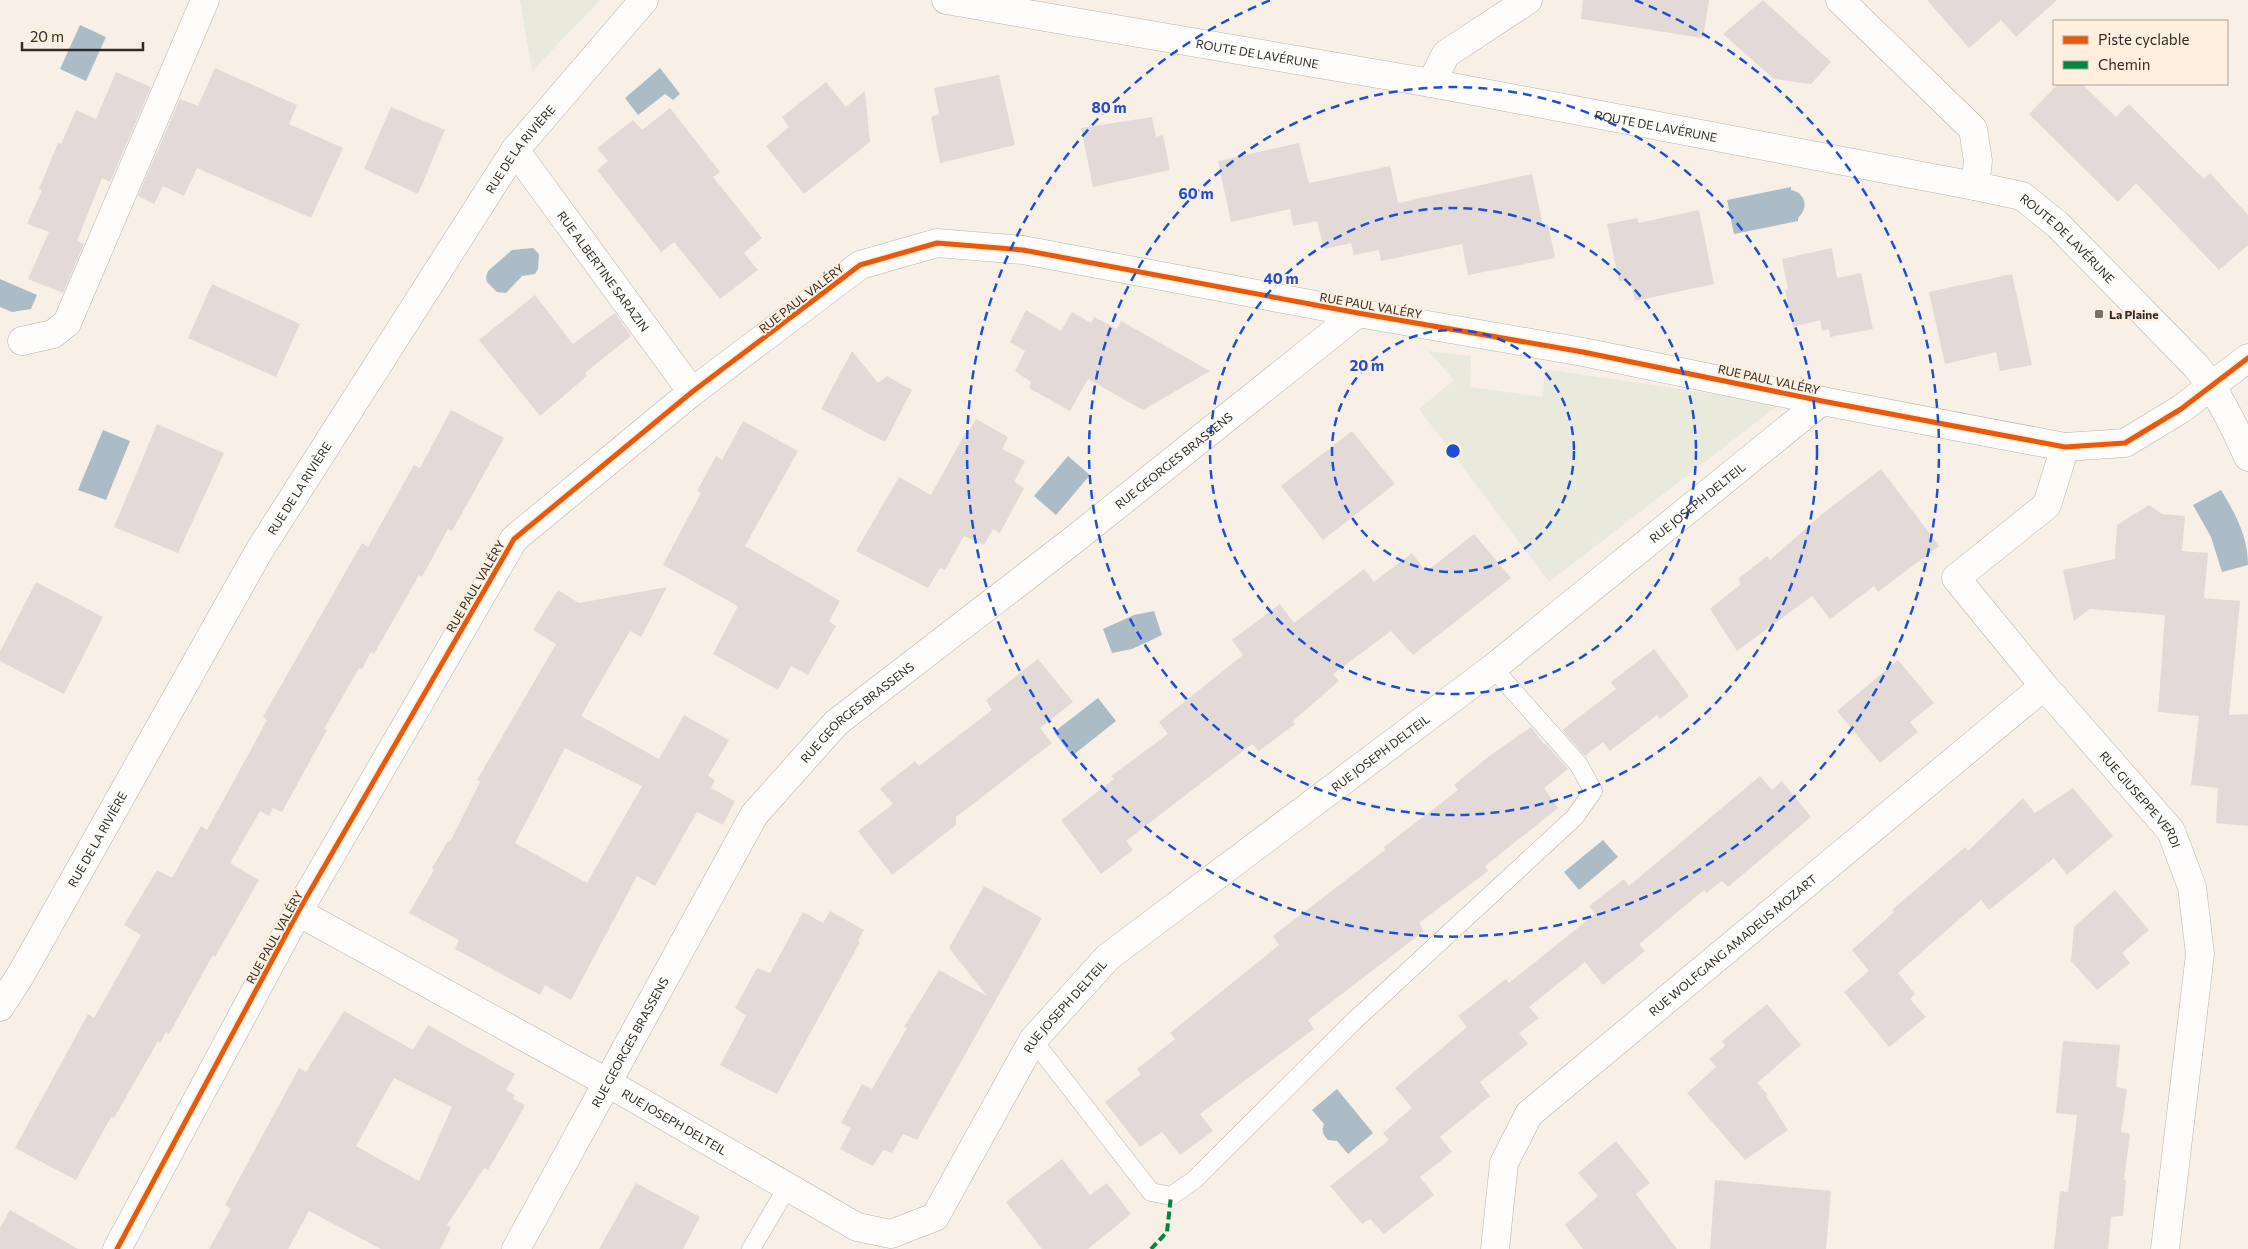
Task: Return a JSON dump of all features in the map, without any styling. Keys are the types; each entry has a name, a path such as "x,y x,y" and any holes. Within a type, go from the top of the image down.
{"street":[{"path":"22,341 53,334 67,323 204,0"},
{"name":"RUE DE LA RIVIÈRE","path":"0,1007 20,976 259,551 515,150 644,0"},
{"name":"ROUTE DE LAVÉRUNE","path":"946,0 1431,83 2022,196 2058,226 2212,385 2222,401 2248,457"},
{"path":"1431,83 1446,54 1528,0"},
{"path":"1840,0 1972,129 1978,161 1975,186"},
{"name":"RUE ALBERTINE SARAZIN","path":"515,150 692,392"},
{"name":"RUE PAUL VALÉRY","path":"117,1249 298,912 514,538 692,392 860,265 937,243 1023,250 1358,314 1583,352 1822,401 2065,447 2125,443 2181,409 2248,358"},
{"name":"RUE GEORGES BRASSENS","path":"516,1249 754,815 836,722 1079,536 1358,314"},
{"name":"RUE JOSEPH DELTEIL","path":"298,912 608,1083 857,1227 891,1234 935,1218 1033,1040 1108,957 1493,668 1822,401"},
{"name":"RUE GIUSEPPE VERDI","path":"2065,447 2047,505 1956,578 2044,686 2171,831 2192,887 2200,954 2165,1249"},
{"name":"RUE WOLFGANG AMADEUS MOZART","path":"1495,1249 1504,1163 1529,1114 2044,686"}],"lane":[{"path":"1033,1040 1151,1192 1171,1196 1194,1180 1354,1020 1575,817 1593,791 1579,765 1493,668"},
{"path":"750,1249 788,1186"}],"shaded area":[{"path":"520,0 600,0 532,71"},
{"path":"80,25 106,37 86,81 60,69"},
{"path":"660,68 680,94 673,100 665,94 638,115 625,98"},
{"path":"1791,187 1791,190 1800,194 1804,201 1804,210 1798,221 1734,234 1727,200"},
{"path":"533,248 539,254 538,269 535,274 522,276 506,293 497,292 487,282 488,271 512,250"},
{"path":"0,279 37,295 31,309 12,312 0,307"},
{"path":"1428,351 1471,356 1470,387 1543,397 1545,369 1780,404 1549,582 1419,409 1454,380"},
{"path":"103,430 130,441 106,500 78,490"},
{"path":"1068,456 1090,475 1056,515 1034,496"},
{"path":"2221,490 2236,516 2243,535 2248,565 2222,572 2211,537 2193,505"},
{"path":"1154,611 1162,635 1132,649 1112,653 1103,629 1134,615"},
{"path":"1098,698 1116,721 1072,756 1054,732"},
{"path":"1603,840 1618,857 1579,890 1564,872"},
{"path":"1337,1089 1373,1133 1348,1154 1337,1141 1326,1138 1323,1131 1324,1124 1312,1110"}],"building":[{"path":"1583,0 1709,0 1703,38 1581,19"},
{"path":"1763,0 1831,62 1811,84 1774,79 1723,34"},
{"path":"1927,0 2057,0 2016,37 2001,20 1969,48"},
{"path":"215,68 297,105 289,124 343,148 311,218 197,168 184,196 163,186 154,204 138,196 180,99 198,106"},
{"path":"116,72 151,87 110,182 102,178 77,241 84,244 63,293 28,279 49,232 27,224 42,190 39,189 58,143 61,144 76,110 96,119"},
{"path":"999,75 1015,145 940,163 931,117 939,114 934,88"},
{"path":"826,82 846,107 865,91 870,142 804,194 766,146 789,127 782,117"},
{"path":"2057,85 2083,85 2116,117 2129,104 2204,179 2210,173 2248,215 2248,245 2219,270 2136,183 2118,202 2029,114"},
{"path":"391,107 445,130 418,194 364,169"},
{"path":"670,108 720,172 713,177 762,238 744,253 758,270 720,299 674,242 661,252 597,170 608,161 597,148 633,120 642,130"},
{"path":"1152,117 1156,137 1163,135 1170,170 1093,187 1081,128"},
{"path":"1299,143 1309,183 1390,166 1398,203 1532,174 1543,225 1548,224 1555,258 1468,275 1462,244 1381,261 1379,250 1354,255 1351,243 1324,249 1317,221 1293,226 1290,209 1231,222 1218,161"},
{"path":"1699,210 1714,284 1635,301 1630,280 1619,281 1607,224 1637,218 1639,223"},
{"path":"1832,248 1837,278 1861,273 1873,329 1830,337 1829,329 1822,331 1820,320 1793,327 1785,290 1788,289 1782,259"},
{"path":"2012,274 2032,365 2000,371 1996,352 1945,364 1929,292"},
{"path":"212,284 300,324 276,377 188,338"},
{"path":"535,295 573,344 615,313 631,336 585,373 587,376 540,416 479,340"},
{"path":"1026,310 1061,331 1072,312 1091,323 1094,317 1117,329 1121,321 1210,371 1143,410 1088,379 1070,411 1029,388 1031,382 1015,371 1025,351 1010,342"},
{"path":"852,351 878,383 887,376 912,390 885,442 821,409"},
{"path":"451,410 504,438 452,531 448,529 422,577 419,575 374,654 371,652 362,669 359,668 324,729 327,730 282,812 273,808 269,816 260,811 230,863 259,880 215,957 213,955 169,1034 166,1032 160,1043 158,1041 114,1118 111,1117 76,1180 15,1148 88,1014 94,1018 141,935 124,925 157,870 172,878 201,826 207,830 267,720 263,717 362,543 368,547 414,465 420,468"},
{"path":"976,419 1008,437 1002,449 1025,461 1014,482 1024,488 1000,533 993,529 984,545 964,536 945,570 940,568 928,588 856,551 899,477 931,495 967,430 969,431"},
{"path":"743,421 798,451 745,546 840,601 829,621 836,626 808,675 791,666 778,690 713,654 738,606 663,565 701,493 697,491 716,456 722,460"},
{"path":"157,424 224,453 178,553 114,527"},
{"path":"1352,431 1395,484 1323,540 1281,486"},
{"path":"1881,469 1939,546 1878,592 1874,586 1830,619 1812,596 1737,651 1710,609 1741,584 1738,579 1767,556 1770,560 1821,515"},
{"path":"2149,505 2162,514 2185,516 2182,551 2208,553 2204,598 2240,601 2229,715 2248,714 2248,826 2216,823 2218,788 2191,785 2199,716 2158,712 2165,615 2090,609 2074,621 2063,570 2115,559 2117,525"},
{"path":"1474,534 1511,578 1413,655 1391,631 1333,674 1339,681 1293,721 1295,724 1259,751 1252,744 1126,841 1133,850 1101,874 1061,820 1114,779 1111,776 1168,734 1159,722 1243,655 1232,640 1280,604 1294,623 1364,569 1374,582 1412,553 1426,572"},
{"path":"36,582 103,617 64,694 0,661 0,652"},
{"path":"667,587 641,637 630,631 581,716 659,759 684,715 729,740 708,776 715,780 711,788 735,801 723,825 697,812 655,886 637,876 571,1000 545,985 540,995 455,949 459,940 409,913 434,870 432,868 448,841 450,842 480,782 477,780 556,644 533,630 558,590 579,603","holes":["565,748 642,786 587,883 515,843"]},
{"path":"1654,649 1689,696 1660,719 1657,715 1610,751 1603,742 1585,756 1562,730 1616,689 1611,682"},
{"path":"1038,659 1073,702 1040,728 1052,743 956,817 956,825 892,875 858,831 893,804 880,789 915,761 919,766 992,710 986,700"},
{"path":"1898,660 1934,703 1910,722 1918,732 1880,763 1837,711"},
{"path":"1531,727 1568,769 1544,788 1558,808 1485,866 1488,871 1419,923 1424,931 1308,1020 1314,1029 1200,1114 1213,1131 1180,1155 1162,1132 1140,1147 1105,1102 1141,1074 1137,1069 1175,1039 1170,1033 1279,945 1273,936 1385,850 1384,847 1458,790 1454,785 1488,757"},
{"path":"1760,776 1772,790 1782,781 1811,817 1728,887 1722,881 1706,893 1704,890 1639,944 1645,951 1603,985 1585,962 1529,1007 1539,1018 1519,1033 1528,1044 1480,1082 1490,1096 1440,1137 1452,1152 1420,1177 1434,1195 1384,1234 1370,1219 1362,1224 1330,1186 1389,1140 1383,1133 1412,1108 1395,1088 1467,1027 1458,1016 1506,979 1509,983 1595,914 1589,906 1624,879 1629,886"},
{"path":"2073,788 2113,836 2067,875 2054,858 1989,910 1981,900 1898,973 1915,994 1910,999 1926,1017 1889,1047 1844,992 1869,971 1852,950 1894,912 1892,910 1965,847 1968,851 2023,798 2035,813"},
{"path":"984,886 1042,918 917,1140 903,1134 892,1153 883,1150 873,1166 840,1149 851,1128 841,1123 862,1084 872,1089 907,1028 904,1027 939,970 987,996 949,948"},
{"path":"2115,890 2149,930 2122,953 2130,963 2097,990 2071,961 2074,927"},
{"path":"830,911 864,930 858,941 860,942 777,1094 720,1065 746,1016 735,1008 757,968 770,973 803,912 823,923"},
{"path":"1767,1004 1801,1045 1757,1083 1768,1095 1766,1096 1788,1130 1745,1160 1687,1093 1716,1067 1709,1059 1725,1046 1722,1041"},
{"path":"344,1011 413,1050 428,1025 515,1074 506,1090 515,1095 513,1099 525,1105 488,1170 484,1168 447,1225 451,1228 440,1249 381,1249 309,1211 288,1249 209,1249 231,1209 225,1205 299,1068 306,1072","holes":["394,1078 452,1107 419,1181 356,1146"]},
{"path":"2063,1041 2120,1045 2116,1087 2127,1089 2121,1132 2130,1134 2124,1180 2126,1180 2123,1216 2111,1217 2108,1249 2054,1249 2060,1191 2068,1192 2077,1115 2056,1113"},
{"path":"1616,1141 1650,1183 1636,1194 1677,1249 1583,1249 1565,1225 1598,1196 1578,1173"},
{"path":"1062,1159 1090,1195 1107,1183 1131,1214 1088,1249 1042,1249 1006,1202"},
{"path":"1715,1180 1831,1191 1826,1249 1710,1249"},
{"path":"636,1183 700,1217 683,1249 599,1249"},
{"path":"10,1210 78,1249 0,1249 0,1228"}],"marked path":[{"path":"1151,1249 1167,1232 1171,1196"}],"cycle path":[{"path":"117,1249 298,912 514,539 692,392 860,265 937,243 1023,250 1358,313 1583,352 1822,401 2065,447 2125,443 2181,409 2248,358"}],"place":[{"name":"La Plaine","path":"2099,314"}]}
